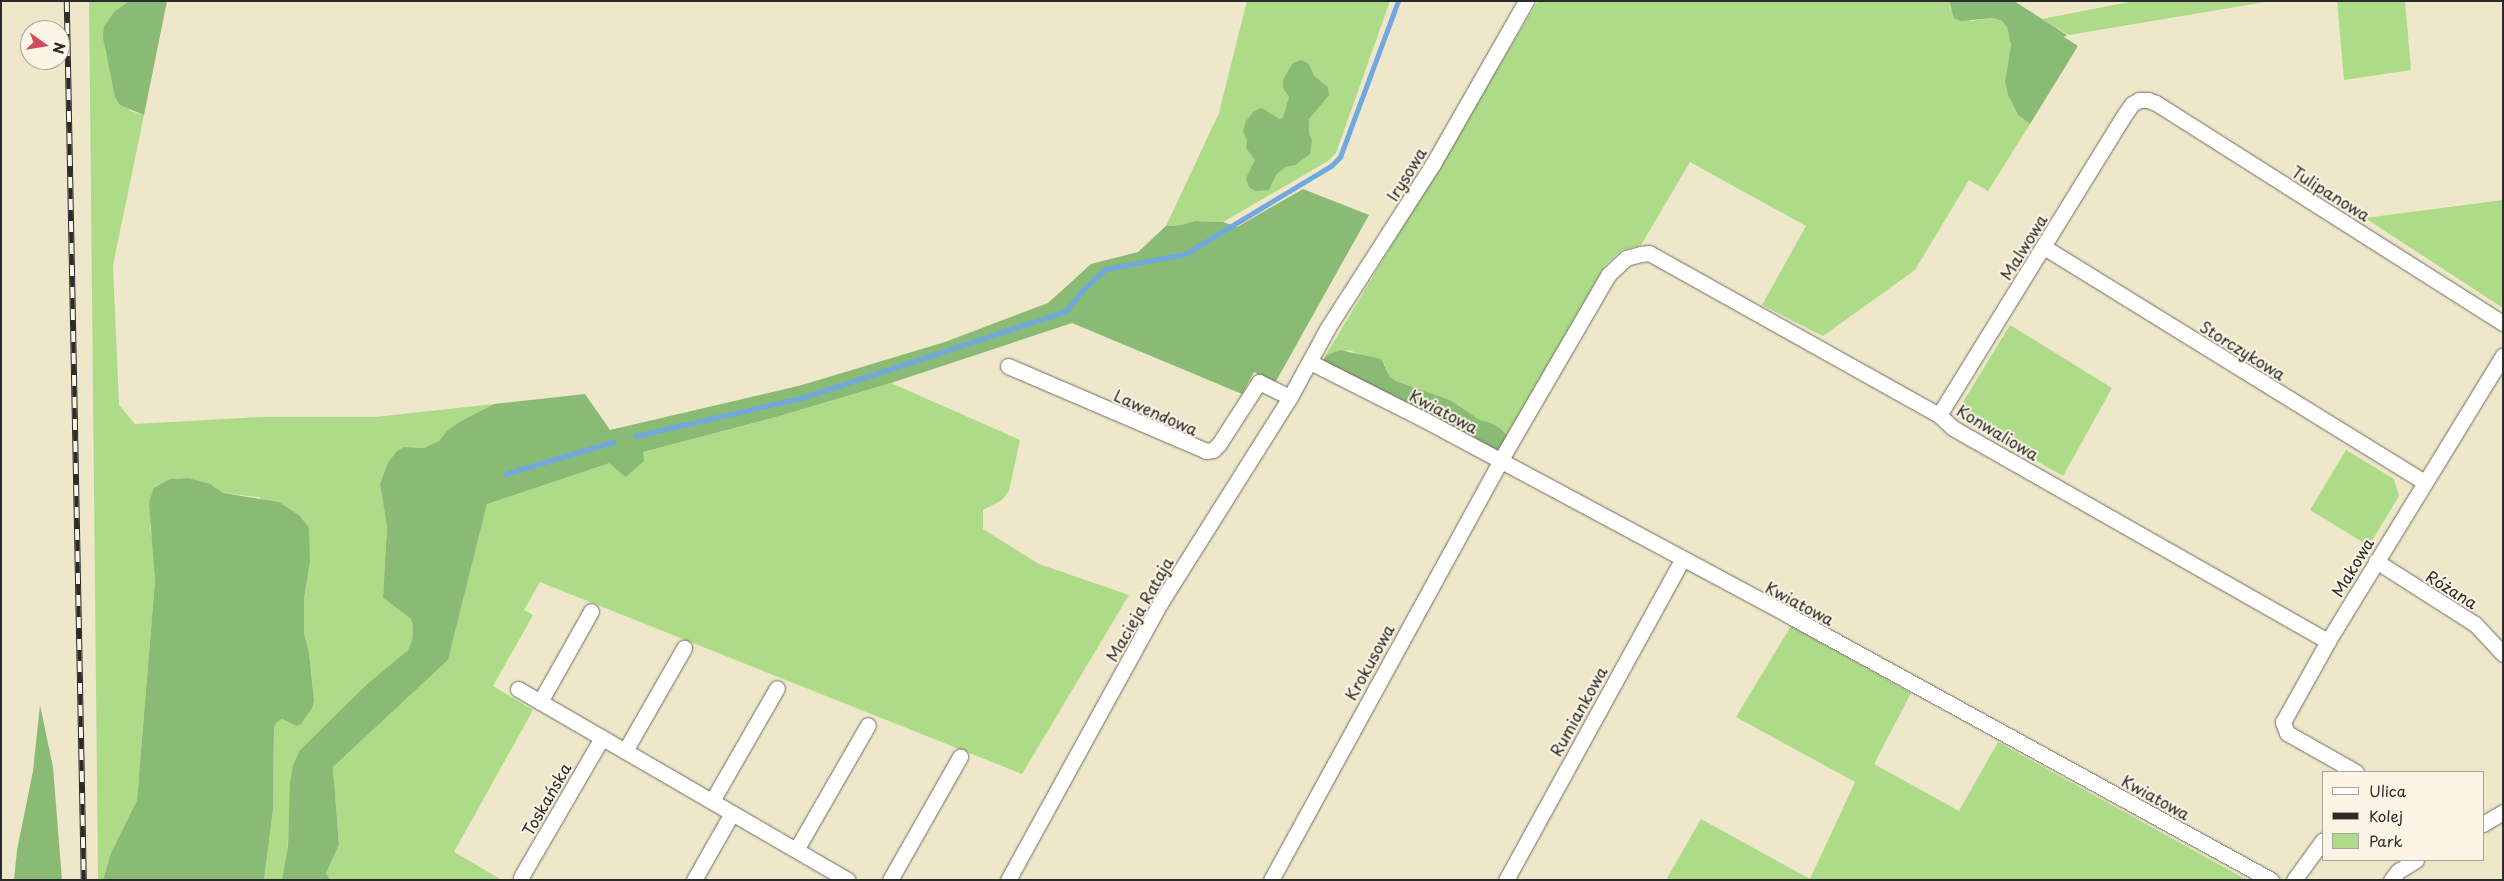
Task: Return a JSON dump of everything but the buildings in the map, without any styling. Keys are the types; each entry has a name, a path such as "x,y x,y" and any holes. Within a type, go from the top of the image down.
{"street":[{"name":"Irysowa","path":"1310,362 1327,330 1433,164 1526,1"},
{"name":"Malwowa","path":"1939,415 2125,114 2132,104 2139,100"},
{"name":"Tulipanowa","path":"2139,100 2148,100 2156,103 2503,323"},
{"name":"Storczykowa","path":"2044,247 2424,482"},
{"name":"Konwaliowa","path":"1649,254 1939,415 1953,428 1972,440 2328,641"},
{"name":"Krokusowa","path":"1270,880 1500,461 1609,274 1626,258 1649,254"},
{"name":"Makowa","path":"2354,771 2287,733 2284,728 2285,717 2376,561 2503,355"},
{"name":"Macieja Rataja","path":"1008,880 1161,602 1310,362"},
{"name":"Kwiatowa","path":"1310,362 1797,620 2271,880"},
{"name":"Lawendowa","path":"1008,366 1206,451 1213,450 1219,444 1258,382 1290,396"},
{"name":"Rumiankowa","path":"1506,880 1682,560"},
{"name":"Różana","path":"2376,561 2475,624 2503,654"},
{"path":"540,702 591,611"},
{"path":"625,751 684,648"},
{"path":"712,801 777,688"},
{"path":"518,690 848,880"},
{"path":"796,850 868,725"},
{"name":"Toskańska","path":"521,877 602,738"},
{"path":"890,880 960,757"},
{"path":"694,880 732,812"},
{"path":"2484,823 2503,812"},
{"path":"2294,880 2322,841"},
{"path":"2391,880 2398,871 2414,861"}],"green space":[{"path":"89,1 129,1 115,11 105,50 112,78 130,111 144,115 113,265 119,405 135,424 261,417 375,417 494,404 459,422 447,431 439,441 424,448 404,447 380,484 387,527 383,598 410,618 413,624 412,640 408,650 366,685 299,751 293,765 286,869 282,880 264,880 273,810 274,727 282,719 296,726 313,689 309,652 304,633 304,599 310,562 259,497 223,493 206,484 188,478 170,479 150,526 154,548 155,580 137,800 111,853 103,880 98,880"},
{"path":"129,1 167,1 144,115 120,105 115,97 103,38 104,26 115,11"},
{"path":"1247,1 1390,1 1336,153 1328,161 1223,222 1196,221 1182,225 1166,226 1219,113"},
{"path":"1538,1 1949,1 1950,9 1970,21 1993,18 2002,21 2007,27 2011,45 2005,82 2008,95 2018,115 2030,124 1988,191 1969,180 1915,270 1823,336 1762,305 1806,226 1690,162 1641,245 1622,250 1605,265 1507,436 1491,423 1480,420 1450,400 1396,381 1390,377 1384,364 1349,350 1327,355 1323,360"},
{"path":"1949,1 2014,1 2067,35 2064,37 2078,46 2030,124 2018,115 2008,95 2005,82 2011,45 2007,27 2002,21 1993,18 1961,21 1954,18"},
{"path":"2134,1 2271,1 2069,35 2042,19"},
{"path":"2337,1 2405,1 2411,70 2344,80"},
{"path":"1301,60 1309,64 1314,76 1328,87 1329,95 1309,119 1309,134 1312,140 1310,154 1295,165 1285,167 1276,175 1269,190 1255,191 1249,187 1246,178 1255,160 1246,148 1247,140 1243,131 1246,121 1254,111 1262,108 1279,119 1283,118 1289,97 1283,88 1283,80 1293,63"},
{"path":"1303,189 1369,215 1275,383 1254,372 1242,394 1072,323 891,383 776,417 643,452 644,461 626,477 609,463 487,504 448,660 333,767 339,845 326,873 330,880 282,880 288,846 290,783 293,765 299,751 366,685 408,650 412,640 413,624 410,618 383,598 387,527 380,484 388,463 396,452 404,447 424,448 439,441 447,431 459,422 494,404 585,394 610,430 802,385 945,342 1048,303 1091,264 1138,252 1166,226 1182,225 1195,221 1223,222 1237,227"},
{"path":"2503,200 2503,308 2365,218"},
{"path":"2010,325 2112,388 2063,476 1967,421 1963,402"},
{"path":"1340,350 1381,359 1390,377 1396,381 1450,400 1480,420 1491,423 1501,429 1507,436 1498,453 1323,360 1327,355"},
{"path":"891,383 1020,440 1009,491 1002,500 983,510 983,529 1039,564 1129,595 1022,774 540,582 524,610 533,615 493,686 533,710 454,852 502,880 330,880 326,873 339,845 333,767 448,660 487,504 528,487 643,452 776,417"},
{"path":"2346,450 2394,479 2399,496 2369,546 2310,510"},
{"path":"188,478 210,484 223,493 279,502 300,516 309,528 310,562 304,599 304,633 309,652 314,701 312,708 301,724 296,726 282,719 274,727 273,810 264,880 103,880 111,853 137,800 155,580 149,502 154,488 170,479"},
{"path":"1791,626 1911,693 1874,764 1959,811 1998,742 2247,880 1666,880 1701,819 1810,879 1855,782 1736,717"},
{"path":"40,705 53,767 62,880 14,880 17,850 33,771"}],"waterway":[{"path":"635,436 805,397 1066,311 1082,291 1106,269 1185,254 1331,166 1340,157 1398,1"},
{"path":"505,474 613,442"}],"railway":[{"path":"67,1 84,880"}]}
